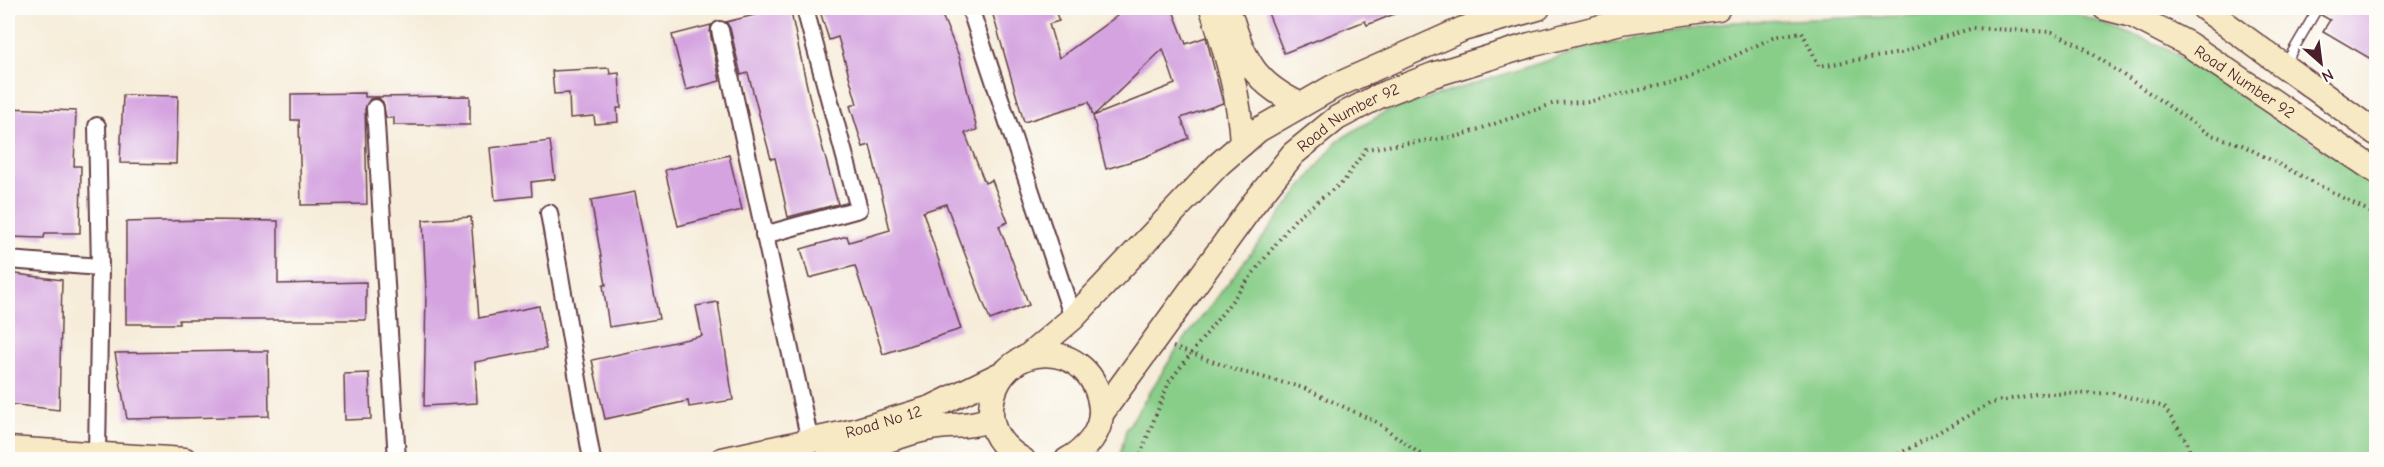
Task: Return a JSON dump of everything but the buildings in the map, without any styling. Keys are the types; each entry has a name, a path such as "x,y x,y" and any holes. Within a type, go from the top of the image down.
{"main road":[{"path":"1212,8 1228,61 1241,119 1242,144"},
{"path":"1227,8 1248,63 1256,75 1280,95 1301,105"},
{"name":"Road Number 92","path":"1027,357 1073,318 1219,164 1257,130 1333,87 1463,29 1538,8"},
{"name":"Road Number 92","path":"1075,458 1090,443 1101,414 1254,203 1293,154 1337,118 1379,96 1473,63 1621,22 1718,8"},
{"name":"Road Number 92","path":"2105,8 2132,15 2187,44 2376,171"},
{"path":"2204,8 2376,133"},
{"path":"1463,29 1473,63"},
{"path":"1027,357 1045,354 1064,357 1080,365 1092,379 1100,396 1101,414"},
{"name":"Road No 12","path":"722,459 855,431 931,408 1005,372 1027,357"},
{"path":"996,439 992,394 1005,372"},
{"path":"826,459 946,425 975,425 1010,452 1023,459"},
{"path":"8,449 185,459"}],"street":[{"path":"970,8 1073,318"},
{"path":"764,235 859,209 805,9"},
{"path":"720,30 810,441"},
{"path":"375,108 397,459"},
{"path":"97,126 100,267 97,453"},
{"path":"549,213 592,459"},
{"path":"8,260 100,267"}],"lane":[{"path":"2284,66 2318,8"}],"path":[{"path":"1138,459 1169,381 1296,218 1344,181 1366,149 1459,136 1555,103 1588,102 1686,80 1774,37 1802,32 1819,66 1901,53 1974,28 2052,32 2082,46 2209,134 2242,145 2376,215"},
{"path":"1154,341 1239,372 1304,388 1378,423 1428,459"},
{"path":"1888,459 1991,403 2036,394 2113,393 2164,407 2187,442 2192,459"}],"green space":[{"path":"2068,10 2167,48 2376,183 2376,459 1119,460 1126,430 1175,352 1337,141 1387,111 1591,47 1733,22"}]}
